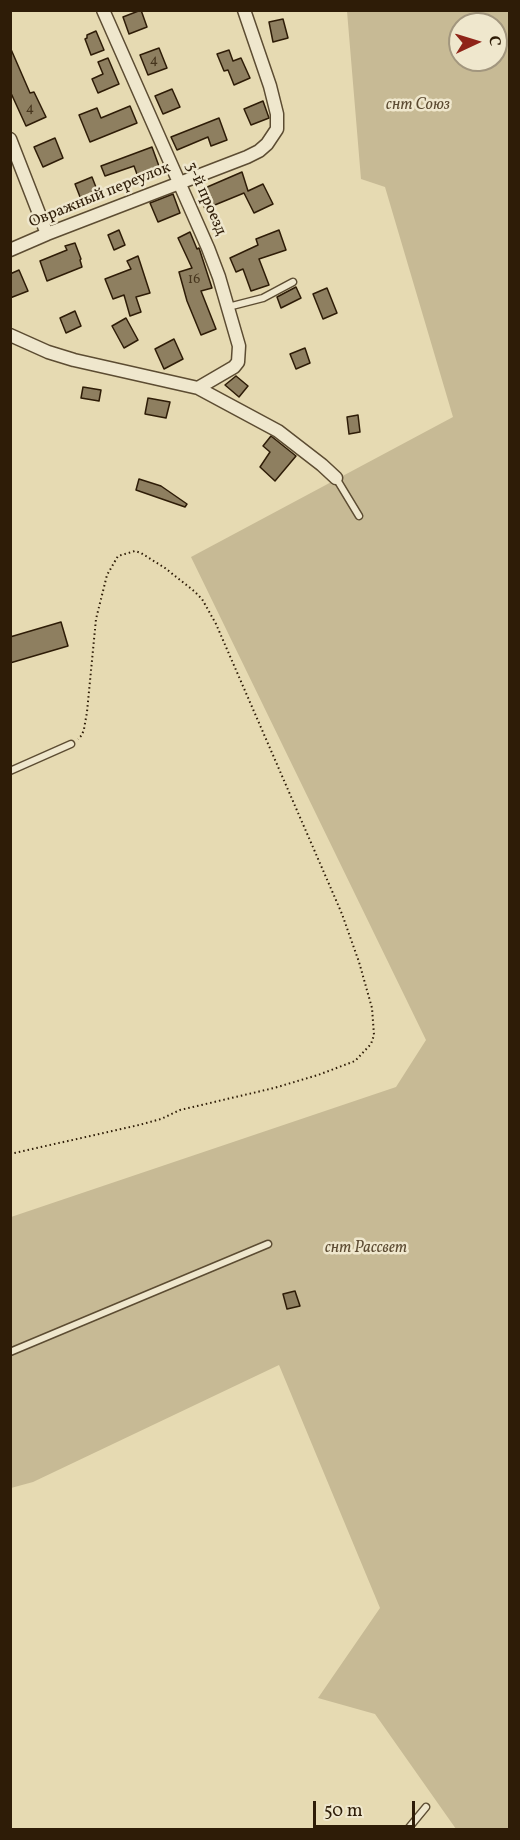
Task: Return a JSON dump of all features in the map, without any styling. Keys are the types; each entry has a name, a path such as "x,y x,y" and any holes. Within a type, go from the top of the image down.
{"street":[{"name":"3-й проезд","path":"103,10 208,248 239,346 238,362 229,370 198,388"},
{"name":"Овражный переулок","path":"10,250 247,157 259,152 267,144 277,129 277,114 244,10"},
{"path":"10,139 47,234"},
{"path":"10,335 48,352 74,360 198,388 278,431 336,478"}],"lane":[{"path":"228,307 262,298 293,282"},
{"path":"336,478 359,516"},
{"path":"10,771 71,744"},
{"path":"10,1352 268,1244"},
{"path":"407,1830 426,1807"}],"path":[{"path":"10,1154 139,1125 180,1110 318,1075 355,1061 371,1044 374,1035 372,1008 342,914 213,617 194,591 165,568 135,550 118,556 107,575 96,620 84,729 82,735 71,744"}],"green space":[{"name":"снт Рассвет","path":"347,11 509,11 509,1829 456,1829 375,1714 318,1698 380,1608 279,1365 33,1482 11,1488 11,1217 396,1087 426,1040 191,557 453,417 385,187 361,179"}],"building":[{"path":"141,10 147,27 129,34 123,17"},
{"path":"283,19 288,38 273,42 269,22"},
{"path":"96,31 104,50 91,55 85,39 87,35"},
{"path":"10,47 30,93 34,92 46,117 26,126 10,91"},
{"path":"159,48 167,68 148,75 140,55"},
{"path":"229,50 233,61 241,58 250,78 234,85 228,70 224,71 217,54"},
{"path":"108,58 119,84 98,93 92,79 103,74 98,62"},
{"path":"172,89 180,107 163,114 155,96"},
{"path":"263,101 269,118 251,125 244,109"},
{"path":"130,106 137,123 90,142 79,115 97,108 101,118"},
{"path":"219,118 227,140 211,146 208,137 177,150 171,137"},
{"path":"55,138 63,158 43,167 34,147"},
{"path":"152,147 160,169 138,177 134,166 105,176 101,166"},
{"path":"242,172 248,191 263,184 273,204 254,213 244,193 205,209 198,191"},
{"path":"92,177 99,195 82,202 75,184"},
{"path":"173,194 180,213 158,222 150,203"},
{"path":"119,230 125,245 114,250 108,235"},
{"path":"279,230 286,250 259,259 269,285 251,291 243,269 236,272 230,258 258,245 256,239"},
{"path":"190,232 197,249 199,248 212,288 201,291 216,329 201,335 187,301 179,272 192,268 178,238"},
{"path":"75,243 82,267 47,281 40,261 67,250 65,246"},
{"path":"138,256 150,293 136,297 141,312 130,316 124,295 113,299 105,279 131,269 127,261"},
{"path":"19,270 28,291 10,298 10,274"},
{"path":"296,287 301,298 281,308 277,297"},
{"path":"327,288 337,313 323,319 313,294"},
{"path":"75,311 81,326 66,333 60,318"},
{"path":"126,318 138,340 124,348 112,326"},
{"path":"174,339 183,359 164,369 155,349"},
{"path":"305,348 310,363 296,369 290,354"},
{"path":"236,376 248,386 239,397 225,385"},
{"path":"83,387 101,390 99,401 81,398"},
{"path":"148,398 170,402 166,418 145,414"},
{"path":"358,415 360,432 349,434 347,417"},
{"path":"271,436 296,456 275,481 260,467 270,452 263,446"},
{"path":"139,479 161,486 187,504 185,507 136,490"},
{"path":"61,622 68,646 10,663 10,637"},
{"path":"295,1291 300,1306 287,1309 283,1294"}],"park label":[{"name":"снт Союз","path":"418,106"}]}
